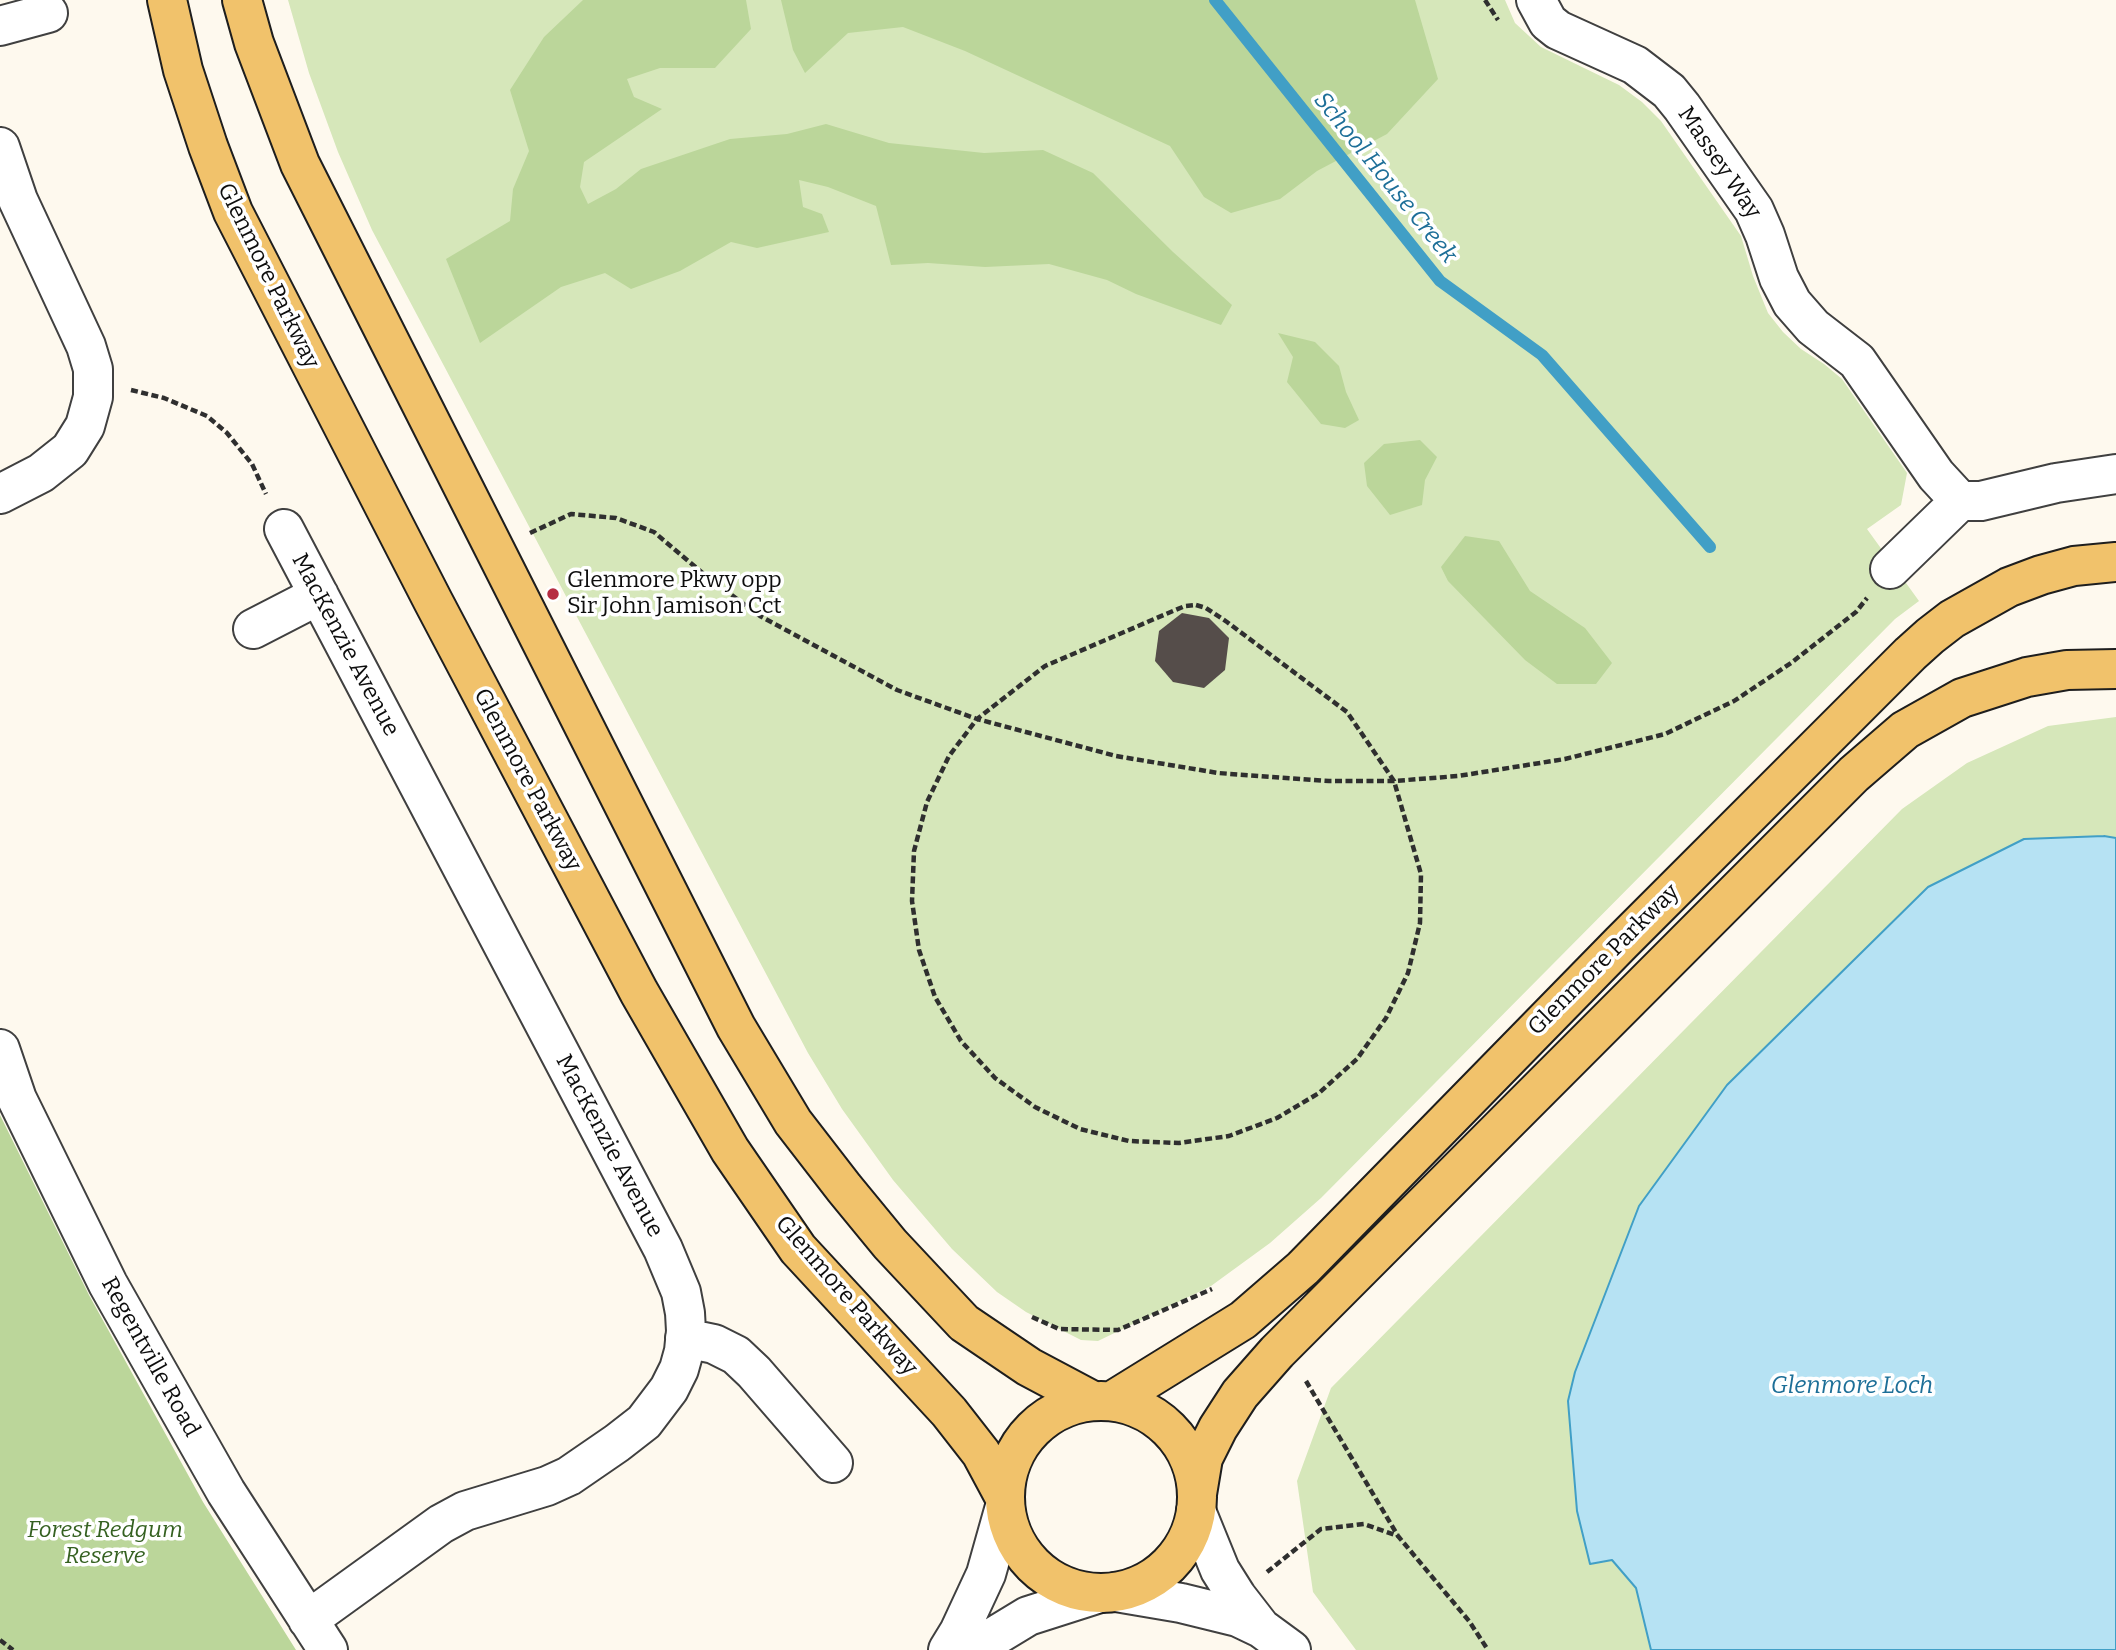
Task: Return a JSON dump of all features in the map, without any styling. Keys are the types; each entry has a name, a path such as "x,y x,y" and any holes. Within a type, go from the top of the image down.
{"main road":[{"name":"Glenmore Parkway","path":"167,0 183,70 233,212 439,613 639,992 730,1150 798,1249 948,1412 981,1453 1004,1502"},
{"path":"242,0 254,43 300,164 736,1027 793,1122 890,1244 964,1323 1029,1367 1102,1401 1139,1408 1162,1422 1181,1442 1193,1468 1197,1503 1188,1540 1169,1564 1145,1583 1108,1593 1073,1590 1037,1570 1012,1537 1004,1502 1009,1466 1022,1441 1041,1421 1065,1407 1102,1401"},
{"name":"Glenmore Parkway","path":"1102,1401 1243,1320 1303,1268 1621,943 1910,654 1952,618 2000,592 2041,575 2074,566 2116,562"},
{"name":"Glenmore Parkway","path":"1197,1503 1203,1458 1218,1428 1240,1394 1277,1352 1854,774 1905,730 1962,698 2027,677 2067,670 2116,668"}],"street":[{"name":"Massey Way","path":"1536,0 1548,22 1558,30 1635,65 1669,91 1754,210 1779,278 1792,303 1813,327 1857,361 1936,475 1960,501"},
{"path":"0,26 48,13"},
{"path":"0,147 18,200 86,346 93,369 92,405 85,426 70,450 41,473 0,494"},
{"path":"1890,569 1960,501 1982,501 2056,483 2116,474"},
{"name":"MacKenzie Avenue","path":"284,529 663,1249 681,1292 685,1313 685,1338 679,1369 669,1389 644,1422 569,1476 547,1486 465,1511 441,1524 318,1635"},
{"path":"253,629 319,595"},
{"path":"1621,943 1654,974"},
{"name":"Regentville Road","path":"0,1049 17,1099 108,1284 226,1492 318,1635"},
{"path":"685,1338 714,1344 736,1355 833,1463"},
{"path":"948,1650 986,1574 1004,1502"},
{"path":"1197,1503 1220,1570 1261,1628"},
{"path":"972,1650 1028,1616 1067,1602 1108,1593 1181,1603 1238,1617 1261,1628 1292,1650"}],"path":[{"path":"1485,0 1503,26"},
{"path":"93,389 137,390 207,416 228,433 252,464 284,529"},
{"path":"494,549 571,514 616,518 654,532 706,576 760,615 897,690 977,719 1116,756 1219,773 1329,781 1458,776 1565,759 1665,734 1734,701 1791,663 1856,612 1890,569"},
{"path":"1185,606 1206,608 1347,712 1394,780 1421,874 1420,923 1408,973 1386,1018 1357,1059 1320,1093 1277,1118 1229,1136 1180,1143 1129,1141 1080,1129 1035,1107 995,1078 961,1041 935,997 919,950 912,901 914,851 927,802 949,757 977,719 1045,666 1185,606"},
{"path":"1026,1315 1059,1329 1118,1330 1211,1289 1243,1320"},
{"path":"1277,1352 1305,1379 1398,1536 1469,1621 1488,1650"},
{"path":"1237,1597 1321,1529 1364,1524 1398,1536"},
{"path":"0,1640 13,1650"}],"green space":[{"path":"288,0 1505,0 1515,23 1541,47 1619,85 1661,121 1741,236 1768,313 1801,349 1842,379 1907,473 1901,505 1867,529 1919,601 1895,619 1321,1198 1270,1243 1211,1286 1098,1341 1081,1340 1026,1312 997,1292 952,1249 893,1180 842,1109 808,1053 372,230 338,152 309,73"},
{"path":"583,0 746,0 751,29 715,68 660,68 627,79 634,97 662,109 584,162 580,187 588,204 616,189 641,169 730,139 787,134 826,124 889,143 984,153 1043,150 1093,173 1173,252 1232,305 1221,325 1136,294 1107,280 1049,264 985,267 928,263 891,265 876,206 828,187 799,180 803,207 822,214 829,232 757,248 731,242 680,271 631,289 605,273 561,287 480,343 446,259 510,221 513,189 529,151 510,90 544,37"},
{"path":"781,0 1415,0 1438,79 1387,134 1317,171 1280,199 1231,213 1204,197 1170,146 965,51 903,27 848,33 805,73 793,50"},
{"path":"1278,333 1315,342 1339,366 1346,392 1359,420 1345,428 1321,424 1287,382 1293,357"},
{"path":"1420,440 1437,457 1425,480 1422,505 1390,515 1367,486 1364,463 1384,444"},
{"path":"1465,536 1499,541 1530,591 1585,628 1612,663 1596,684 1557,684 1525,660 1448,581 1441,567"},
{"name":"Glenmore Loch","path":"2116,717 2116,1650 1356,1650 1313,1592 1297,1481 1331,1388 1902,809 1967,763 2048,726"},
{"name":"Forest Redgum Reserve","path":"0,1115 89,1295 203,1502 296,1650 0,1650"}],"water":[{"name":"Glenmore Loch","path":"2104,836 2116,838 2116,1650 1651,1650 1636,1588 1612,1560 1590,1564 1577,1511 1568,1401 1575,1372 1639,1206 1727,1085 1928,887 2024,839"}],"building":[{"path":"1182,613 1209,618 1229,638 1225,670 1204,688 1173,682 1155,661 1159,631"}],"waterway":[{"name":"School House Creek","path":"1215,0 1440,281 1542,355 1710,547"}],"place":[{"name":"Glenmore Pkwy opp Sir John Jamison Cct","path":"553,594"}]}
